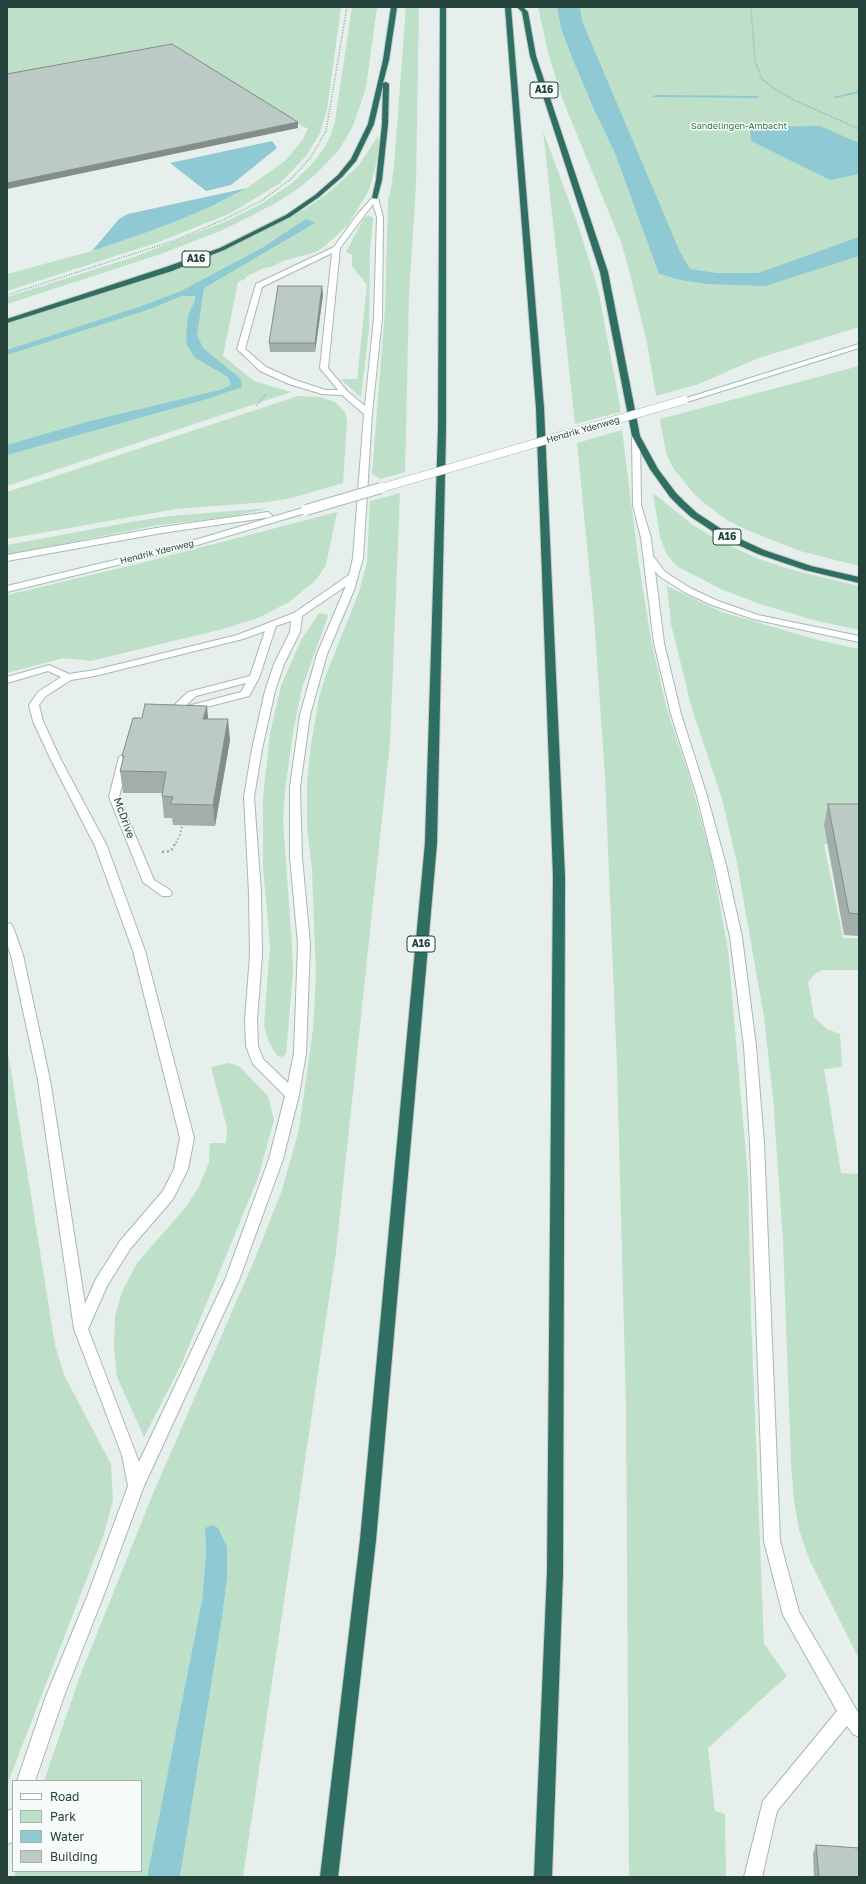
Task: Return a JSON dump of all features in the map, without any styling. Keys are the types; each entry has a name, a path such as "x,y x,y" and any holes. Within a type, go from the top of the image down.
{"highway":[{"name":"A16","path":"7,321 169,269 222,249 288,216 317,196 347,169 359,151 371,124 386,60 394,7"},
{"name":"A16","path":"329,1877 368,1540 430,843 442,429 443,7"},
{"name":"A16","path":"508,7 540,408 559,877 555,1572 543,1877"},
{"name":"A16","path":"520,7 525,12 533,56 604,272 623,363 636,436 654,469 673,495 694,515 726,536 761,552 808,568 859,580"},
{"name":"A16","path":"375,198 380,180 385,124 386,60"}],"main road":[{"name":"A16","path":"344,393 325,392 292,382 263,369 242,349 259,286 336,248 359,216 375,198"},
{"name":"A16","path":"26,1780 55,1696 95,1597 136,1486 232,1280 276,1159 292,1095 300,1046 304,944 296,857 295,787 305,715 322,654 344,604 358,558 368,413 378,318 380,217 375,198"},
{"name":"A16","path":"336,248 324,368 344,393 368,413"},
{"name":"Hendrik Ydenweg","path":"7,589 184,546 684,400 859,346"},
{"name":"A16","path":"636,436 637,506 646,538 659,643 676,714 702,796 736,938 750,1046 757,1143 772,1541 791,1615 847,1712 859,1728"},
{"name":"Hendrik Ydenweg","path":"7,558 162,530 306,510"},
{"path":"648,556 662,574 689,591 715,603 756,617 859,639"},
{"path":"81,1330 101,1283 125,1245 168,1195 181,1169 186,1138 139,951 101,846 55,758 38,720 34,705 42,694 68,677 95,673 240,637 297,615 353,576"},
{"path":"292,1095 258,1061 252,1046 251,1020 256,955 255,893 249,797 257,749 270,691 279,664 295,632 297,615"},
{"path":"167,714 245,694 254,678 272,624"},
{"path":"7,680 49,668 68,677"},
{"name":"McDrive","path":"127,745 114,797 149,882 166,893"},
{"path":"7,927 17,955 44,1080 81,1330 130,1455 136,1486"},
{"path":"753,1877 769,1807 847,1712"},
{"path":"7,1835 12,1821"}],"path":[{"path":"7,294 176,240 223,220 261,201 292,178 311,157 326,131 347,7"},
{"path":"751,7 755,61 762,79 776,90 794,100 859,129"},
{"path":"163,858 162,852 171,851 180,835 184,818"}],"green space":[{"path":"7,7 341,7 327,110 320,133 306,156 280,183 231,213 159,242 7,291 7,274 92,251 145,233 210,207 247,188 286,160 303,139 308,128 303,127 177,47 7,80"},
{"path":"352,7 377,7 366,88 353,126 339,150 316,174 299,188 276,203 223,230 158,255 7,304 7,297 134,257 227,221 263,203 292,183 311,165 325,147 331,134 335,121"},
{"path":"406,7 419,7 416,183 409,296 405,472 380,479 372,474 385,310 388,200 394,165"},
{"name":"Sandelingen-Ambacht","path":"538,7 557,7 561,29 595,112 614,151 659,274 680,280 722,284 671,268 611,128 576,7 859,7 859,327 756,359 699,384 656,396 647,343 621,242 562,98 548,52"},
{"path":"543,131 579,228 598,289 620,406 620,412 575,424"},
{"path":"378,136 379,144 377,161 369,190 348,225 316,252 264,268 238,282 223,356 254,381 291,392 7,486 7,323 179,268 253,237 305,209 327,194 359,165"},
{"path":"367,216 373,217 370,252 369,329 361,397 340,379 357,379 367,285 352,266 352,255 346,252 364,218"},
{"path":"859,366 859,566 800,551 747,530 727,520 694,494 673,468 666,453 660,419"},
{"path":"298,396 320,397 335,402 345,412 347,421 343,483 292,498 267,502 176,509 7,539 7,492"},
{"path":"622,430 639,565 651,639 666,706 690,779 711,856 728,950 748,1177 751,1316 764,1644 787,1676 708,1748 715,1811 725,1814 726,1877 629,1877 626,1405 617,1067 605,777 594,617 577,443"},
{"path":"400,493 390,743 336,1252 243,1877 180,1877 222,1618 227,1578 227,1547 205,1529 206,1553 202,1600 147,1877 14,1877 16,1872 142,1872 142,1780 44,1780 80,1676 152,1496 256,1256 282,1190 299,1129 313,1029 316,977 312,869 307,828 307,783 311,745 319,697 326,675 359,592 367,562 370,501"},
{"path":"653,493 693,525 719,541 759,559 796,571 859,586 859,630 813,620 760,604 723,590 678,567 667,555 660,537"},
{"path":"270,508 225,518 158,525 7,555 7,545 131,522 170,516"},
{"path":"337,512 326,565 316,580 289,602 258,618 223,629 91,661 64,658 7,673 7,595 141,563"},
{"path":"667,586 722,612 818,640 859,649 859,845 824,844 843,938 859,938 859,970 822,970 814,975 808,982 814,1017 827,1029 840,1034 842,1067 824,1069 841,1173 859,1174 859,1659 810,1561 799,1530 794,1500 791,1463 783,1241 773,1098 764,1017 737,863 722,799 692,709 671,624"},
{"path":"319,613 327,614 328,616 302,688 293,732 285,791 283,821 293,972 286,1054 282,1057 278,1056 273,1050 264,1026 270,944 263,868 263,798 270,733 281,686 301,640"},
{"path":"7,1046 55,1345 64,1375 111,1464 113,1500 104,1534 7,1785"},
{"path":"229,1063 240,1067 268,1096 274,1120 258,1178 182,1363 144,1437 117,1377 114,1347 115,1316 122,1292 137,1263 185,1208 199,1187 209,1162 210,1143 226,1143 227,1128 211,1067"}],"water":[{"path":"557,7 580,7 582,21 680,252 690,269 717,273 758,273 859,237 859,256 765,286 708,284 680,280 659,274 614,151 595,112 561,29"},
{"path":"820,126 859,143 859,174 830,180 751,141 750,129 754,127"},
{"path":"272,141 277,148 231,185 206,191 170,163"},
{"path":"247,188 210,207 179,220 92,251 119,219 128,214"},
{"path":"306,219 315,223 204,288 197,335 203,348 241,379 242,387 207,399 7,455 7,445 90,421 220,390 231,385 228,377 195,358 187,345 186,336 188,316 195,300 195,296 181,296 153,308 7,355 7,350 142,306 181,291 262,248"},
{"path":"213,1525 218,1528 227,1547 227,1578 222,1618 180,1877 147,1877 202,1600 206,1553 205,1528"}],"building":[{"path":"172,44 298,122 7,183 7,74"},
{"path":"278,286 322,286 315,343 269,343"},
{"path":"145,704 207,706 203,719 228,719 213,805 170,804 173,797 162,796 166,772 120,771 124,756 122,756 133,718 142,718"},
{"path":"828,804 859,804 859,914 849,913"},
{"path":"816,1845 859,1848 859,1877 819,1877"}],"waterway":[{"path":"835,97 859,92"},
{"path":"655,96 758,97"}]}
